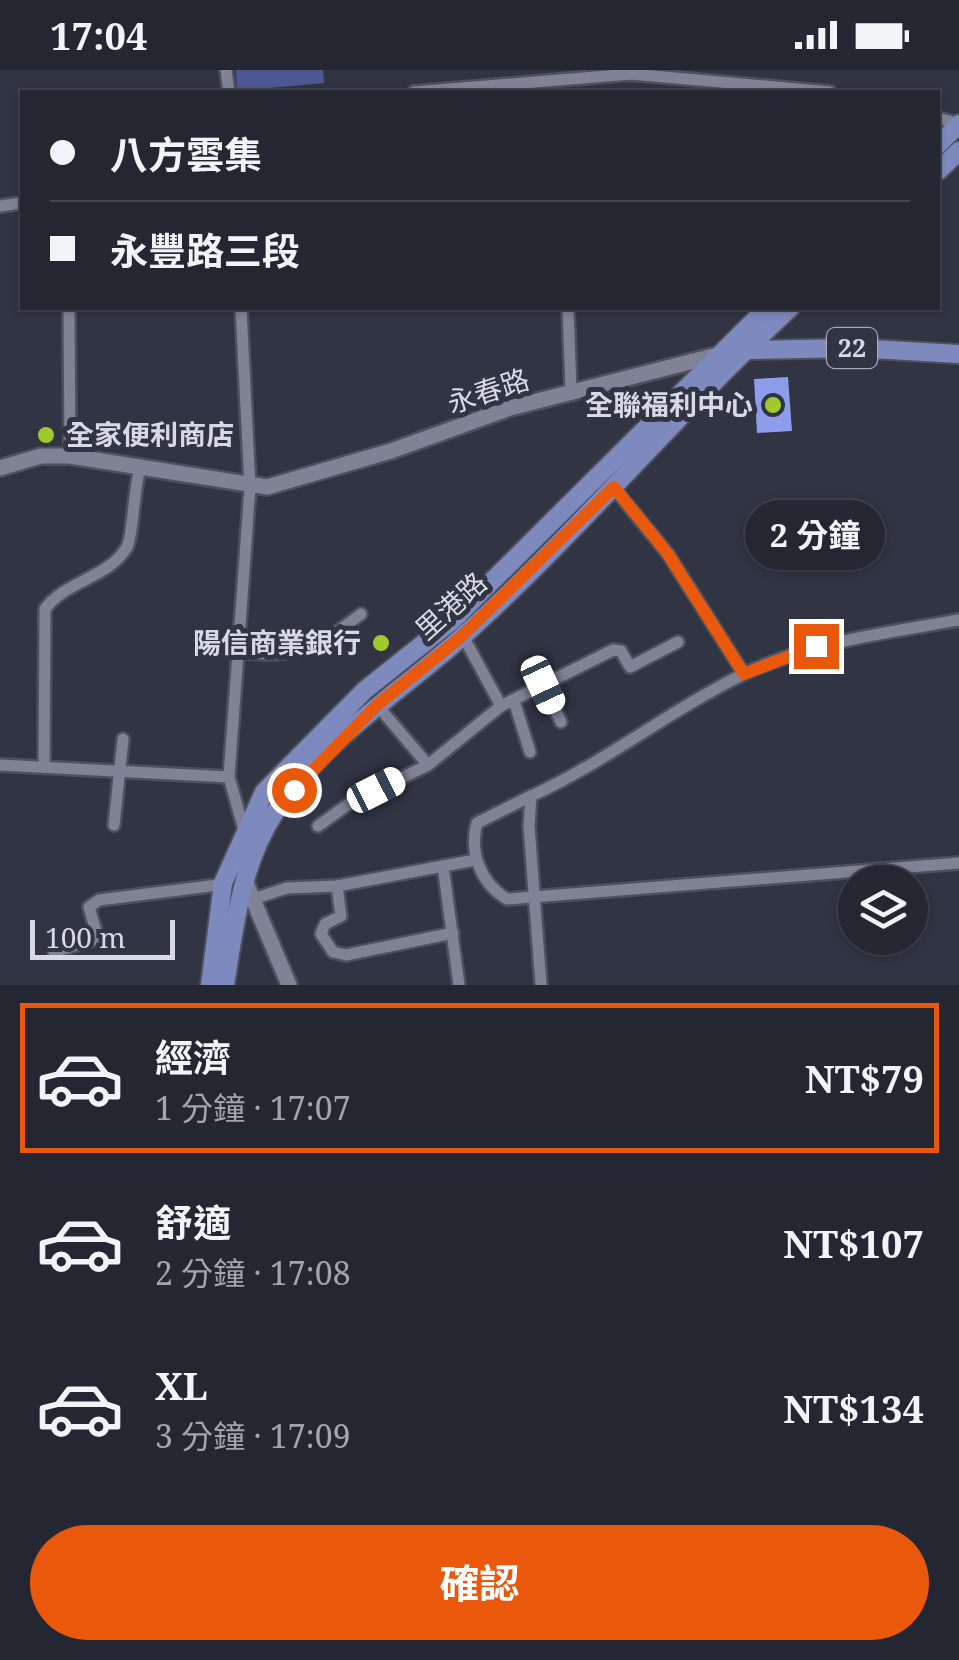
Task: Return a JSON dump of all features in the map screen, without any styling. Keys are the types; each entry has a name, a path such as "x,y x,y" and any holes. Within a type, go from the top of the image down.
{"main road":[{"path":"940,143 959,124"},
{"path":"940,168 959,151"},
{"name":"里港路","path":"210,985 223,883 242,831 264,792 364,690 453,620 765,310"},
{"name":"里港路","path":"225,985 253,849 288,796 377,705 462,636 788,310"},
{"name":"22","path":"744,350 854,348 959,354"}],"street":[{"path":"429,90 560,73 695,73 816,90"},
{"path":"68,310 70,456"},
{"path":"241,310 250,488 229,777 242,831 253,849"},
{"path":"568,310 570,392"},
{"name":"永春路","path":"250,488 294,482 570,392 744,350"},
{"path":"0,468 41,456 70,456 224,478 250,488"},
{"path":"44,768 45,608 65,588 88,580 128,545 140,468"},
{"path":"614,487 668,554 744,674"},
{"path":"240,652 291,655 328,640 361,614"},
{"path":"959,620 816,646 744,674 604,760 477,822 476,860 500,895 535,897 959,863"},
{"path":"462,636 501,706"},
{"path":"318,826 350,803 428,765 501,706 613,650 621,651 630,667 678,642"},
{"path":"543,685 561,722"},
{"path":"514,700 530,752"},
{"path":"377,705 428,765"},
{"path":"114,825 123,739"},
{"path":"0,765 229,777"},
{"path":"531,796 541,985"},
{"path":"231,858 289,985"},
{"path":"54,952 98,938 88,907 93,902 223,883 246,889 337,886 476,860"},
{"path":"443,866 459,985"},
{"path":"337,886 341,916 325,924 320,934 332,952 346,955 453,933"}],"shaded area":[{"path":"236,70 323,70 324,83 237,90"}],"building":[{"name":"全聯福利中心","path":"788,377 792,431 757,433 754,379"}],"place":[{"name":"全聯福利中心","path":"773,405"},
{"name":"全家便利商店","path":"46,435"},
{"name":"陽信商業銀行","path":"381,643"}],"route":[{"path":"294,790 377,705 462,636 614,487 668,554 744,674 816,646"}]}
